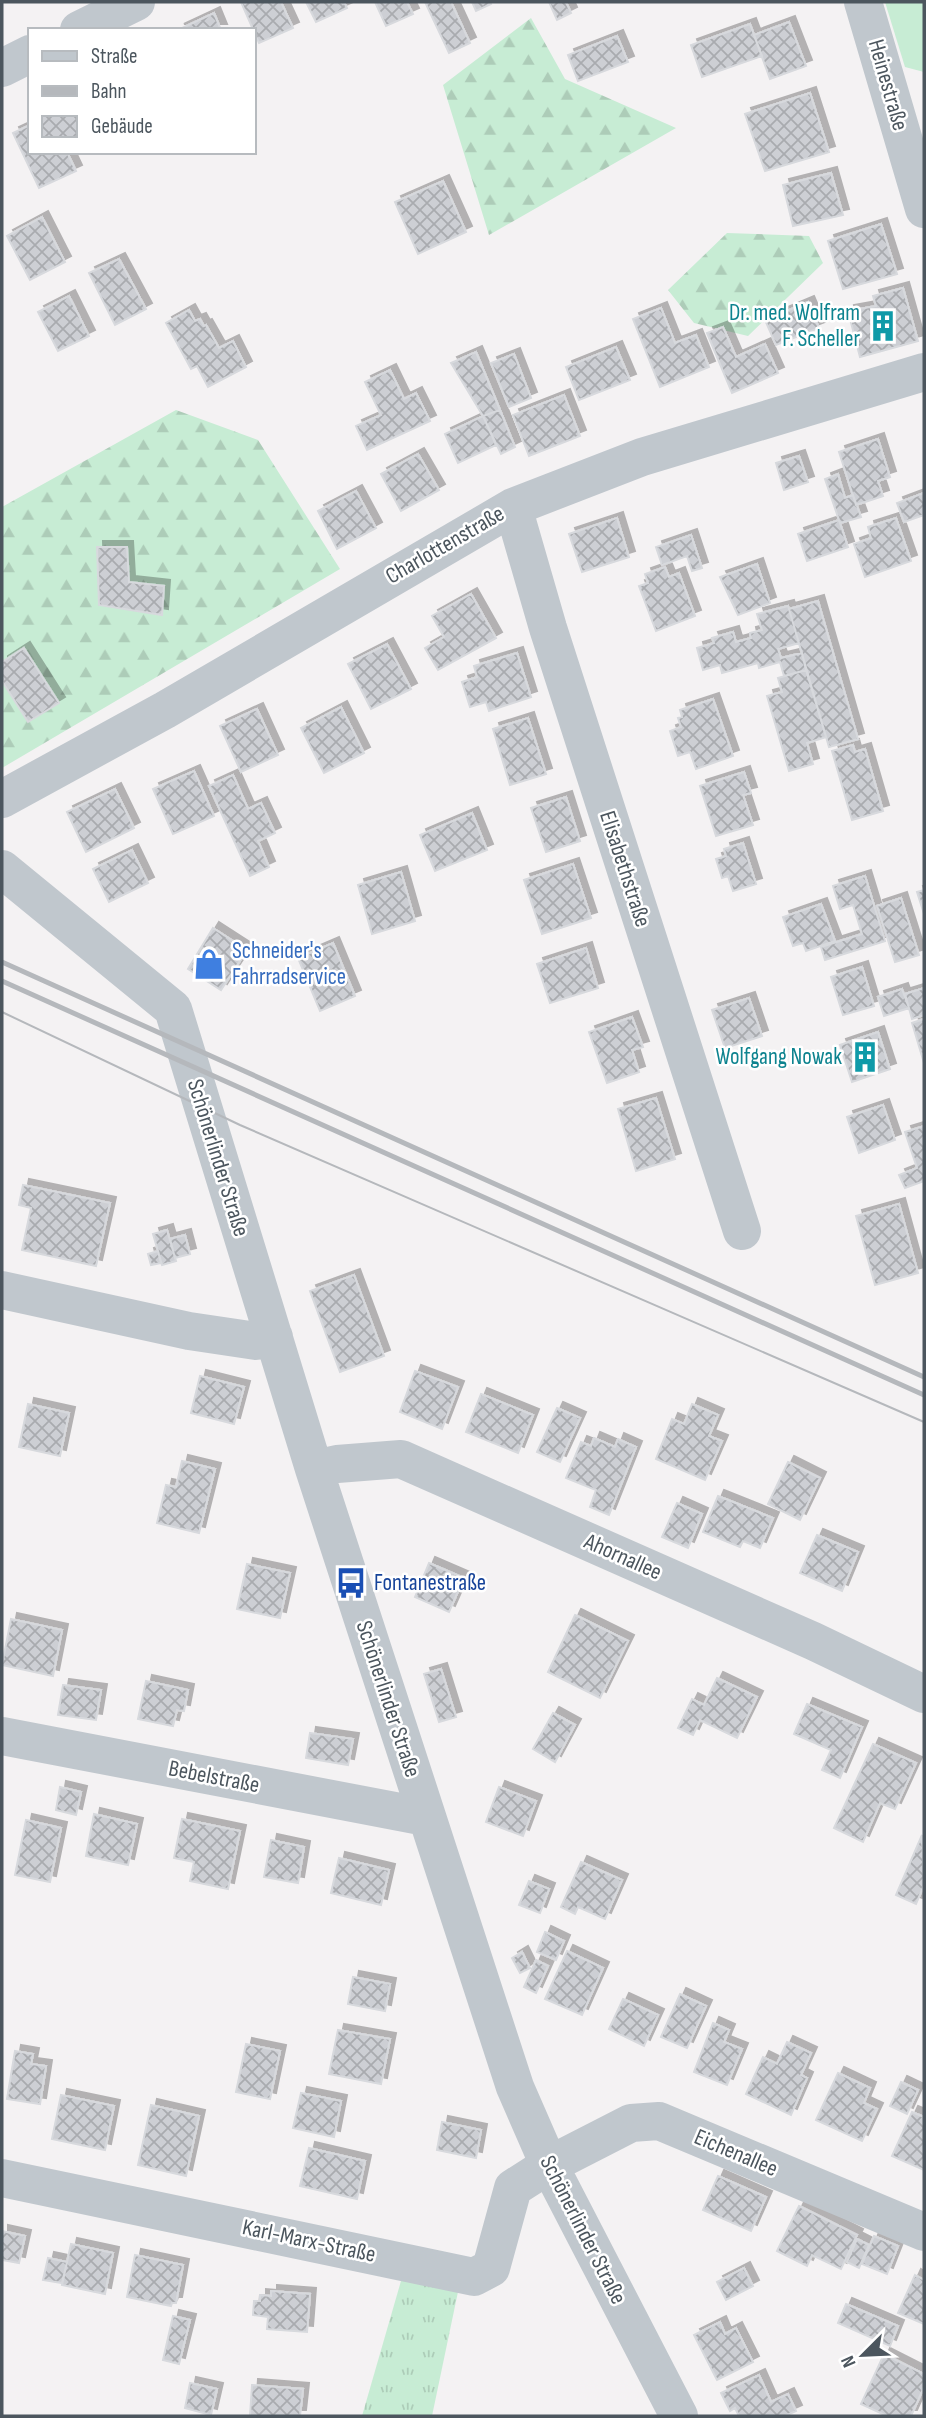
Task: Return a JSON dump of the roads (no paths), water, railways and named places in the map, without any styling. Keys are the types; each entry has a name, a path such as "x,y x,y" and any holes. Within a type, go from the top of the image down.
{"street":[{"path":"83,28 136,2"},
{"name":"Heinestraße","path":"863,2 906,93 924,209"},
{"path":"2,68 28,55"},
{"name":"Charlottenstraße","path":"2,799 165,710 513,507 642,457 924,372"},
{"name":"Elisabethstraße","path":"513,507 548,628 742,1231"},
{"name":"Schönerlinder Straße","path":"2,869 173,1009 314,1469 515,2087 549,2165 679,2416"},
{"path":"2,1290 189,1331 256,1341 274,1337"},
{"name":"Ahornallee","path":"314,1469 337,1464 401,1459 813,1641 924,1694"},
{"name":"Bebelstraße","path":"2,1736 426,1817"},
{"name":"Eichenallee","path":"549,2165 631,2123 659,2121 924,2232"},
{"name":"Karl-Marx-Straße","path":"2,2178 474,2277 491,2268 513,2188 549,2165"}],"tram line":[{"path":"2,1012 240,1125 924,1422"}],"railway":[{"path":"2,962 924,1377"},
{"path":"2,981 924,1395"}],"place":[{"name":"Dr. med. Wolfram F. Scheller","path":"883,326"},
{"name":"Schneider's Fahrradservice","path":"209,964"},
{"name":"Wolfgang Nowak","path":"865,1057"},
{"name":"Fontanestraße","path":"351,1583"}]}
